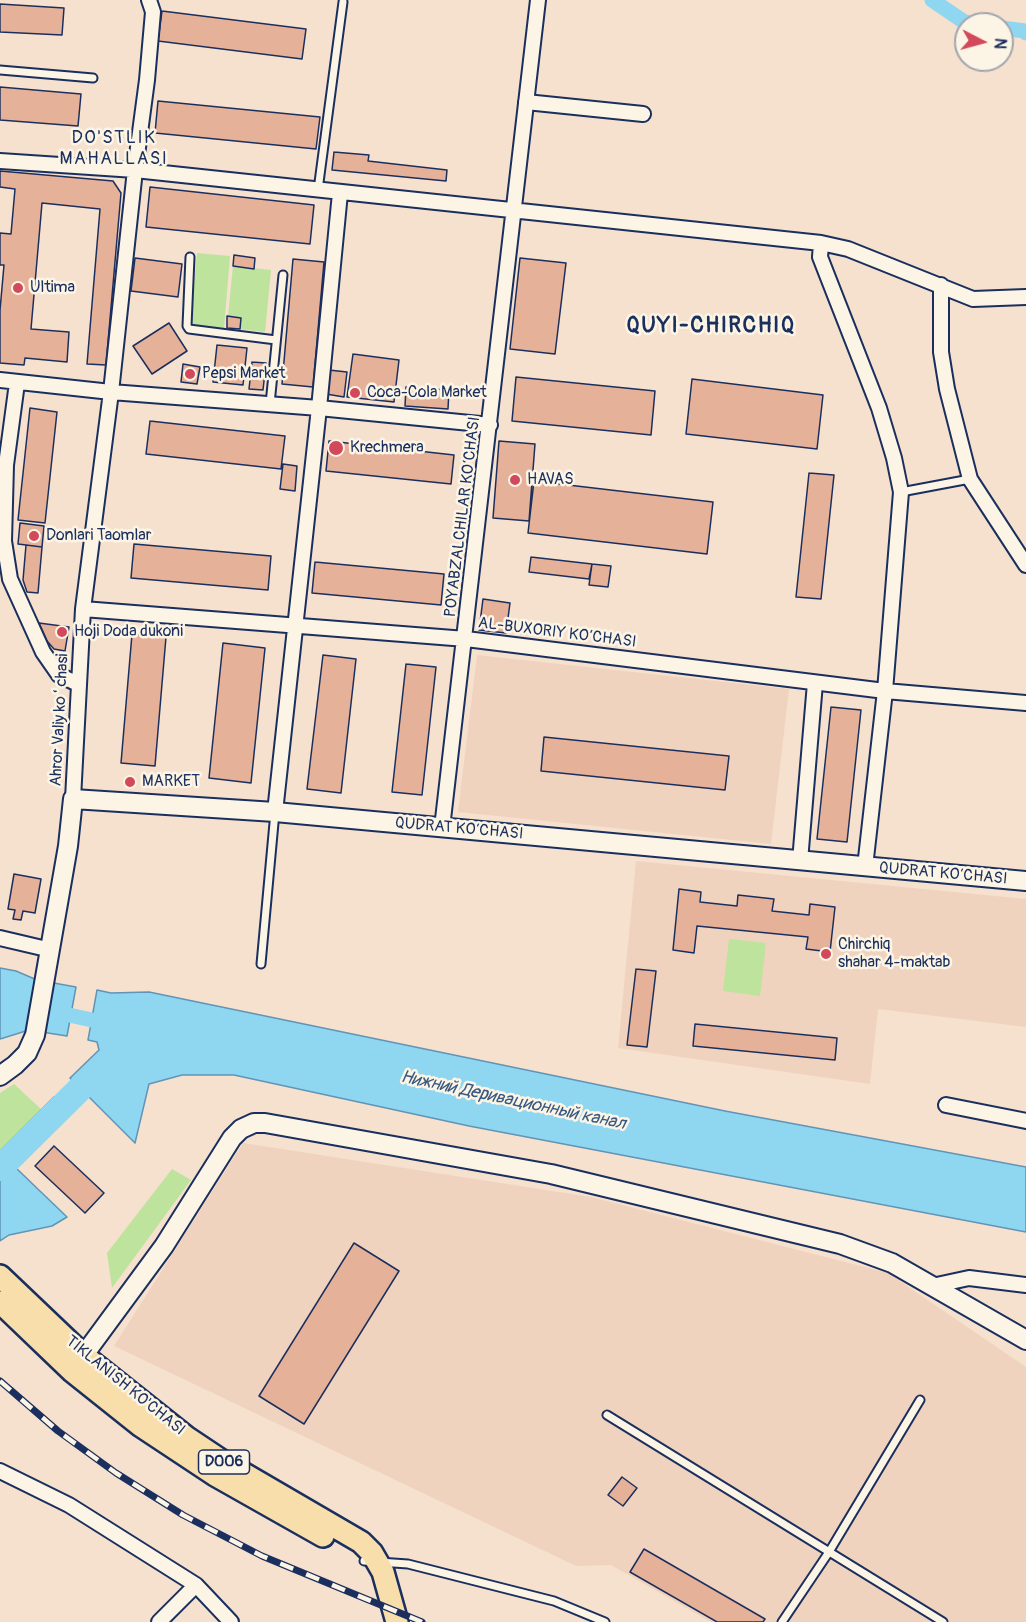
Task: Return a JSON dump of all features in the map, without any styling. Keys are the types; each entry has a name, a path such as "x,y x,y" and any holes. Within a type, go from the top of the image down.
{"main road":[{"name":"D006","path":"0,1276 26,1313"},
{"name":"D006","path":"0,1302 26,1313"},
{"name":"TIKLANISH KO'CHASI","path":"26,1313 78,1363"},
{"name":"D006","path":"78,1363 132,1419 177,1451 371,1561 387,1622"},
{"path":"371,1561 386,1582 397,1622"}],"street":[{"name":"Ahror Valiy koʻchasi","path":"73,799 83,609 147,80 153,12 149,0"},
{"name":"POYABZALCHILAR KO‘CHASI","path":"442,828 466,639 538,0"},
{"path":"526,102 643,114"},
{"path":"0,161 135,170 820,243 848,249 973,299 1026,297"},
{"path":"275,812 340,192"},
{"path":"820,243 820,257 879,408 894,458 901,492 885,692 865,867"},
{"path":"941,285 941,352 947,389 970,479 1026,565"},
{"path":"0,380 490,425"},
{"path":"16,383 6,465 5,583 43,652 59,675 78,684"},
{"name":"AL-BUXORIY KO‘CHASI","path":"83,609 466,639 885,692 1026,703"},
{"path":"800,861 815,683"},
{"path":"0,1076 27,1053 35,1035 68,846 73,799"},
{"name":"QUDRAT KO‘CHASI","path":"73,799 275,812 1026,881"},
{"path":"0,939 51,950"},
{"path":"946,1104 1026,1121"},
{"path":"78,1363 164,1246 232,1138 241,1129 254,1124 278,1124 574,1180 840,1244 892,1263 1026,1340"},
{"path":"932,1286 969,1278 1026,1286"},
{"path":"0,1471 69,1506 196,1585 231,1622"},
{"path":"159,1622 196,1585"}],"lane":[{"path":"318,190 344,2"},
{"path":"0,70 93,78"},
{"path":"190,256 187,326 189,329 276,340"},
{"path":"270,404 283,275"},
{"path":"901,492 970,479"},
{"path":"261,964 275,812"},
{"path":"782,1622 829,1552 920,1400"},
{"path":"607,1415 943,1622"},
{"path":"371,1561 408,1564 554,1601 605,1622"}],"shaded area":[{"path":"477,655 789,689 771,844 458,812"},
{"name":"Chirchiq shahar 4-maktab","path":"636,861 1026,899 1026,1027 878,1009 870,1084 618,1048"},
{"path":"243,1143 591,1197 888,1273 1026,1367 1026,1622 711,1622 611,1565 576,1566 114,1346"}],"green space":[{"path":"197,253 230,256 224,328 190,325"},
{"path":"233,266 271,270 265,332 240,329 241,318 228,316"},
{"path":"729,939 766,943 760,996 723,991"},
{"path":"14,1084 41,1109 0,1151 0,1093"},
{"path":"172,1169 191,1180 112,1288 107,1253"}],"water":[{"path":"0,968 16,971 37,980 76,987 67,1036 29,1030 0,1039"},
{"path":"97,990 111,993 149,992 725,1111 1026,1167 1026,1232 469,1126 234,1075 182,1075 149,1084 135,1143 70,1078 99,1050 97,1042 88,1040"},
{"path":"54,1097 69,1111 16,1168 67,1217 52,1226 9,1235 0,1241 0,1151"}],"building":[{"path":"0,4 64,8 62,35 0,32"},
{"path":"162,11 306,29 302,59 158,41"},
{"path":"0,87 81,94 78,126 0,120"},
{"path":"158,101 320,117 316,149 155,133"},
{"path":"334,152 369,155 368,161 447,170 446,181 332,170"},
{"name":"Ultima","path":"0,171 113,181 121,193 106,365 87,364 100,209 42,203 31,329 69,332 67,362 25,358 24,365 0,363 0,310 4,265 0,265 0,233 11,234 15,189 0,187"},
{"path":"150,187 314,205 310,244 146,227"},
{"path":"234,255 255,258 254,269 233,266"},
{"path":"135,258 182,264 178,297 131,291"},
{"path":"520,258 566,263 555,354 510,349"},
{"path":"293,259 324,262 313,387 282,384"},
{"path":"227,316 241,318 240,329 227,328"},
{"path":"169,323 187,351 152,374 133,346"},
{"path":"217,345 247,348 243,385 213,382"},
{"path":"353,354 399,360 394,402 347,397"},
{"path":"252,362 266,363 263,390 249,389"},
{"name":"Pepsi Market","path":"183,364 200,367 197,384 181,382"},
{"path":"329,370 347,372 344,397 326,394"},
{"path":"516,377 655,391 651,435 512,421"},
{"path":"692,379 823,395 817,449 686,434"},
{"path":"406,387 449,390 448,409 405,406"},
{"path":"30,408 57,412 45,523 18,520"},
{"path":"150,421 285,436 281,469 146,454"},
{"path":"329,441 454,455 451,484 326,471"},
{"path":"499,441 535,444 529,521 493,518"},
{"path":"283,464 297,466 295,491 280,489"},
{"path":"809,473 834,475 821,599 796,597"},
{"path":"534,481 713,502 707,554 528,533"},
{"path":"20,523 44,526 42,547 18,544"},
{"path":"134,544 271,556 268,590 131,578"},
{"path":"26,545 42,547 38,593 27,592 23,580"},
{"path":"531,557 592,564 589,579 529,572"},
{"path":"315,562 444,574 441,605 312,593"},
{"path":"592,564 611,566 608,587 589,585"},
{"path":"483,599 510,603 506,633 479,630"},
{"path":"39,623 69,627 65,651 54,649 47,641"},
{"path":"132,634 166,637 155,766 121,763"},
{"path":"223,643 265,648 251,783 209,778"},
{"path":"323,655 356,659 341,793 307,789"},
{"path":"406,664 436,667 422,795 392,792"},
{"path":"831,707 861,710 847,842 817,839"},
{"path":"544,737 729,756 725,790 541,771"},
{"path":"14,874 41,879 35,913 23,911 21,920 13,919 15,910 8,909"},
{"path":"679,889 701,892 700,902 737,906 738,895 774,899 772,911 809,915 810,904 835,907 830,952 806,949 808,937 697,926 694,953 673,950"},
{"path":"636,969 656,971 647,1047 627,1045"},
{"path":"695,1024 837,1038 835,1060 693,1046"},
{"path":"54,1146 104,1193 85,1213 35,1166"},
{"path":"354,1243 399,1271 304,1424 259,1396"},
{"path":"622,1477 637,1488 623,1506 608,1495"},
{"path":"644,1549 765,1619 763,1622 717,1622 630,1572"}],"waterway":[{"path":"932,0 954,15"},
{"path":"1014,30 1026,33"},
{"name":"Нижний Деривационный канал","path":"51,1011 110,1024"},
{"path":"0,1168 105,1064"}],"railway":[{"path":"0,1381 58,1431 116,1473 183,1515 262,1556 422,1622"}],"place":[{"name":"Ultima","path":"18,288"},
{"name":"Pepsi Market","path":"190,374"},
{"name":"Coca-Cola Market","path":"355,393"},
{"name":"Krechmera","path":"336,448"},
{"name":"HAVAS","path":"515,480"},
{"name":"Donlari Taomlar","path":"34,536"},
{"name":"Hoji Doda dukoni","path":"62,632"},
{"name":"MARKET","path":"130,782"},
{"name":"Chirchiq shahar 4-maktab","path":"826,954"}],"district":[{"name":"DO'STLIK MAHALLASI","path":"114,148"},
{"name":"QUYI-CHIRCHIQ","path":"711,326"}]}
